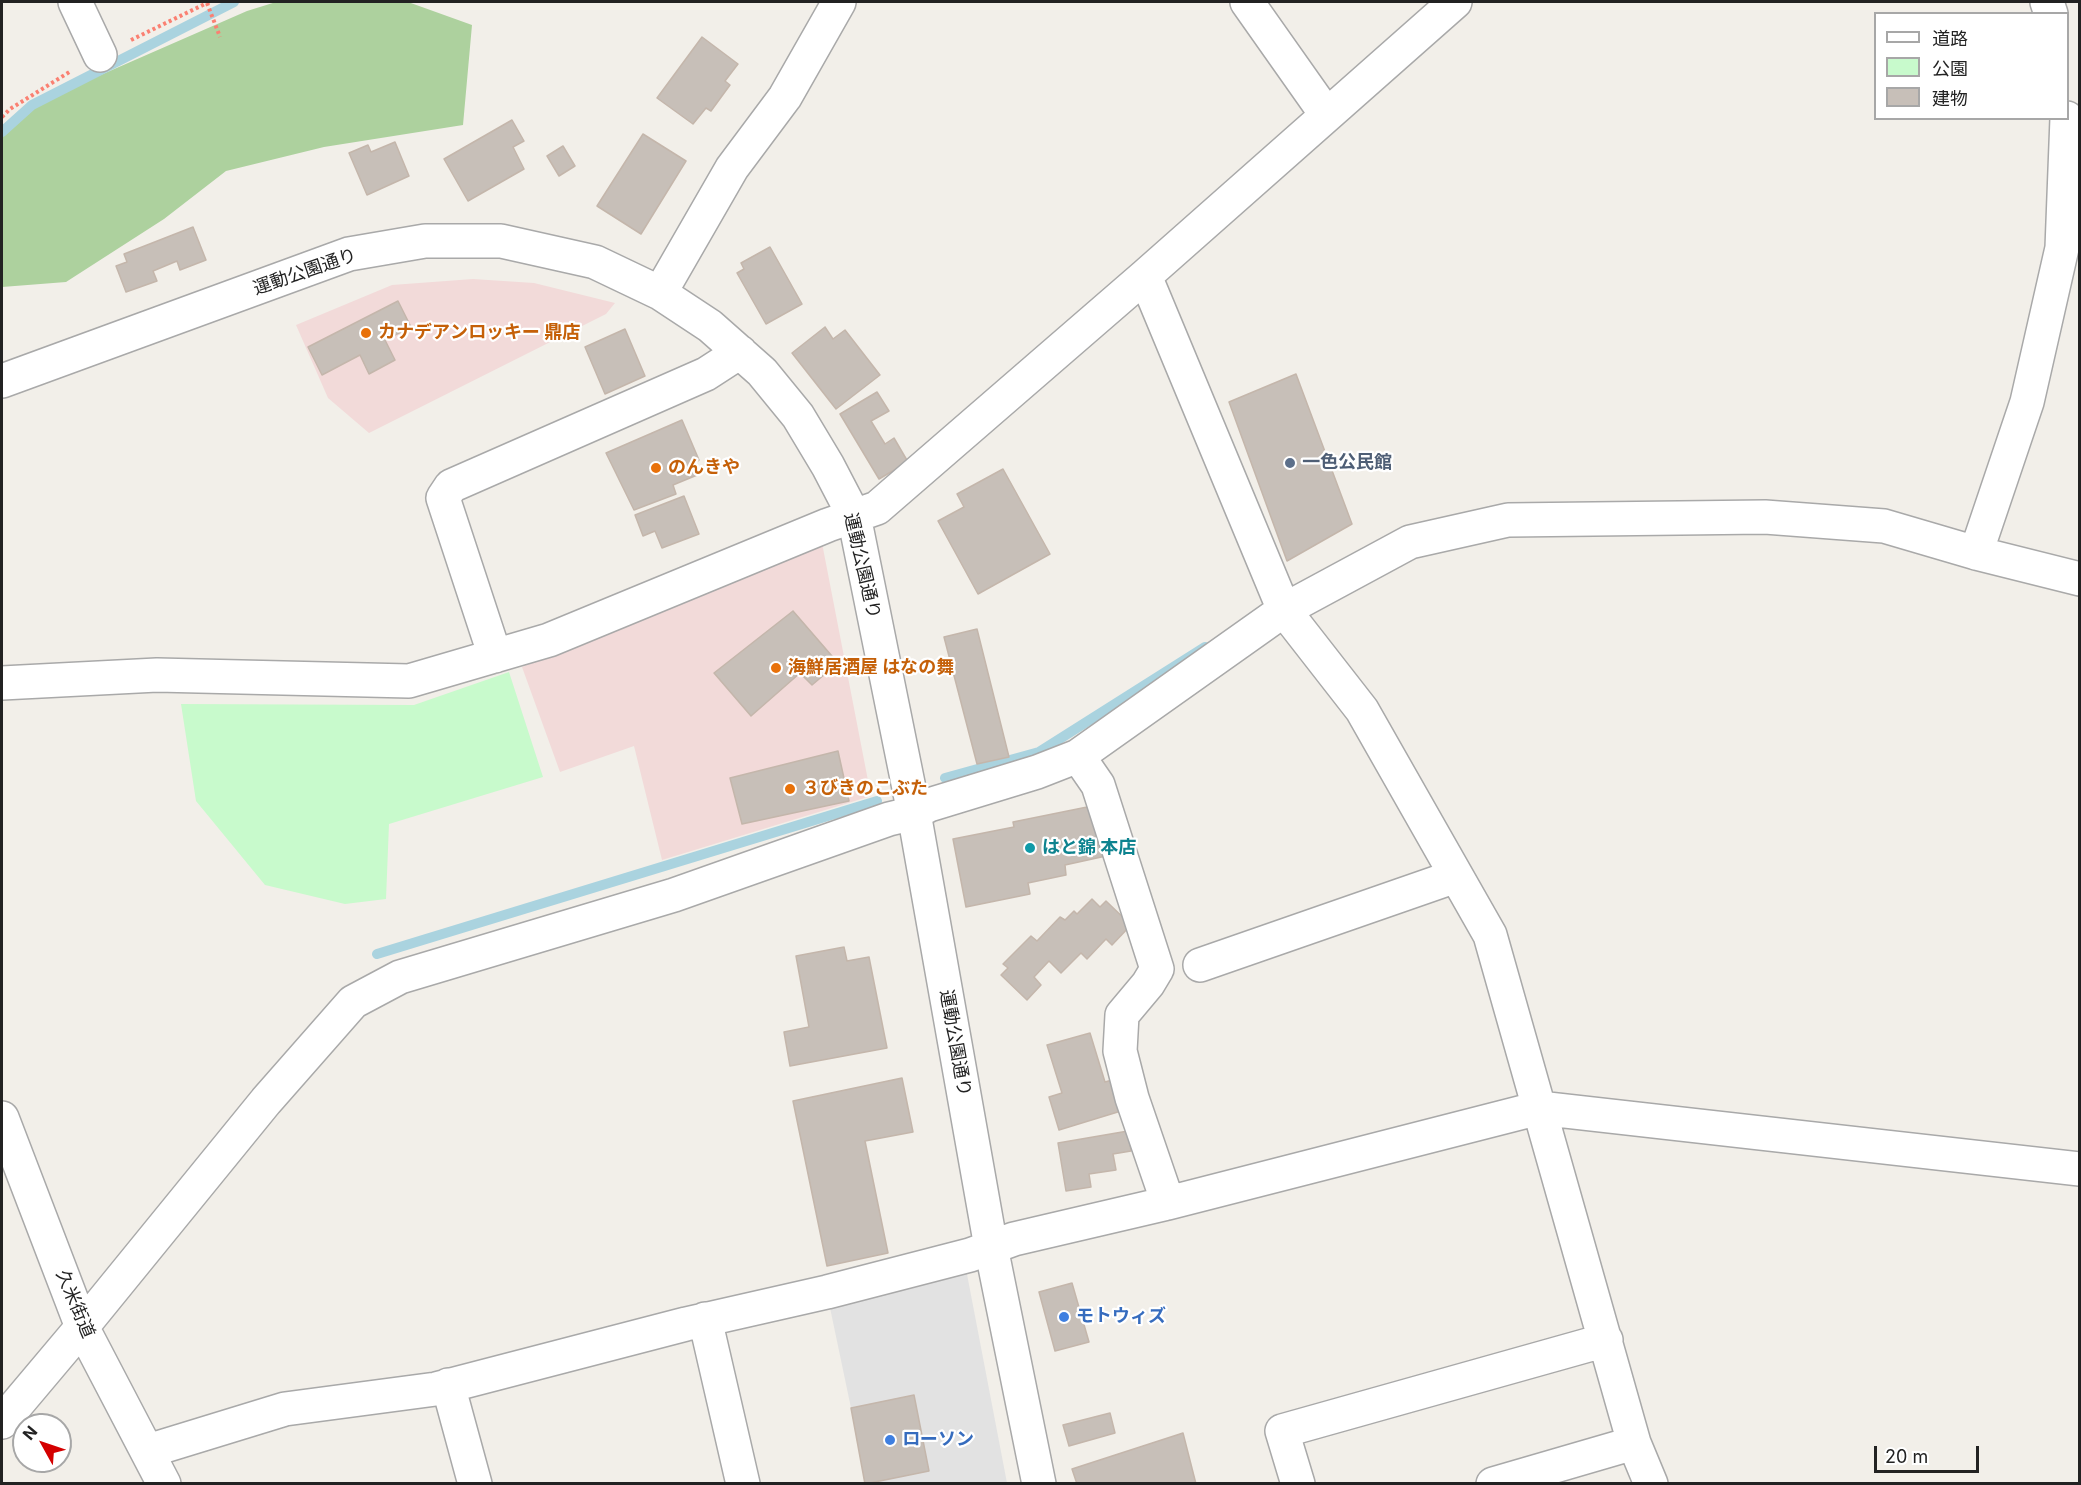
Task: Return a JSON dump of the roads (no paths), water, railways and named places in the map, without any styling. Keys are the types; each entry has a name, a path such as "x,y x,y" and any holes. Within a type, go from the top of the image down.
{"street":[{"path":"75,2 100,55"},
{"path":"660,293 732,168 785,98 839,2"},
{"path":"1247,2 1326,114"},
{"path":"2,683 157,675 409,681 549,640 877,508 1455,2"},
{"path":"1976,553 2027,402 2062,248 2067,120"},
{"name":"運動公園通り","path":"2,381 349,254 425,241 501,241 595,262 660,293 710,326 762,372 798,416 854,516 914,813 991,1247 1039,1484"},
{"path":"1144,276 1284,610 1362,710 1490,935 1634,1443 1651,1484"},
{"path":"495,656 443,498 451,486 706,374 740,352"},
{"path":"2,1422 266,1101 353,1002 400,977 674,895 889,819 914,813 929,805 1037,772 1078,756 1284,610 1410,542 1508,520 1765,517 1884,526 1976,553 2079,579"},
{"path":"1078,756 1098,785 1156,969 1148,984 1122,1015 1120,1051 1132,1098 1168,1203"},
{"path":"1200,965 1456,876"},
{"path":"148,1451 285,1409 448,1385 705,1319 827,1292 970,1255 991,1247 1539,1108 2079,1169"},
{"name":"久米街道","path":"2,1118 82,1327 164,1484"},
{"path":"705,1319 743,1484"},
{"path":"1298,1484 1282,1431 1606,1340"},
{"path":"448,1385 475,1484"},
{"path":"1493,1484 1634,1443"}],"waterway":[{"path":"2,132 32,105 234,2"},
{"path":"945,778 1039,752 1205,647"},
{"path":"377,954 877,801"}],"place":[{"name":"カナデアンロッキー 鼎店","path":"366,333"},
{"name":"一色公民館","path":"1290,463"},
{"name":"のんきや","path":"656,468"},
{"name":"海鮮居酒屋 はなの舞","path":"776,668"},
{"name":"３びきのこぶた","path":"790,789"},
{"name":"はと錦 本店","path":"1030,848"},
{"name":"モトウィズ","path":"1064,1317"},
{"name":"ローソン","path":"890,1440"}]}
